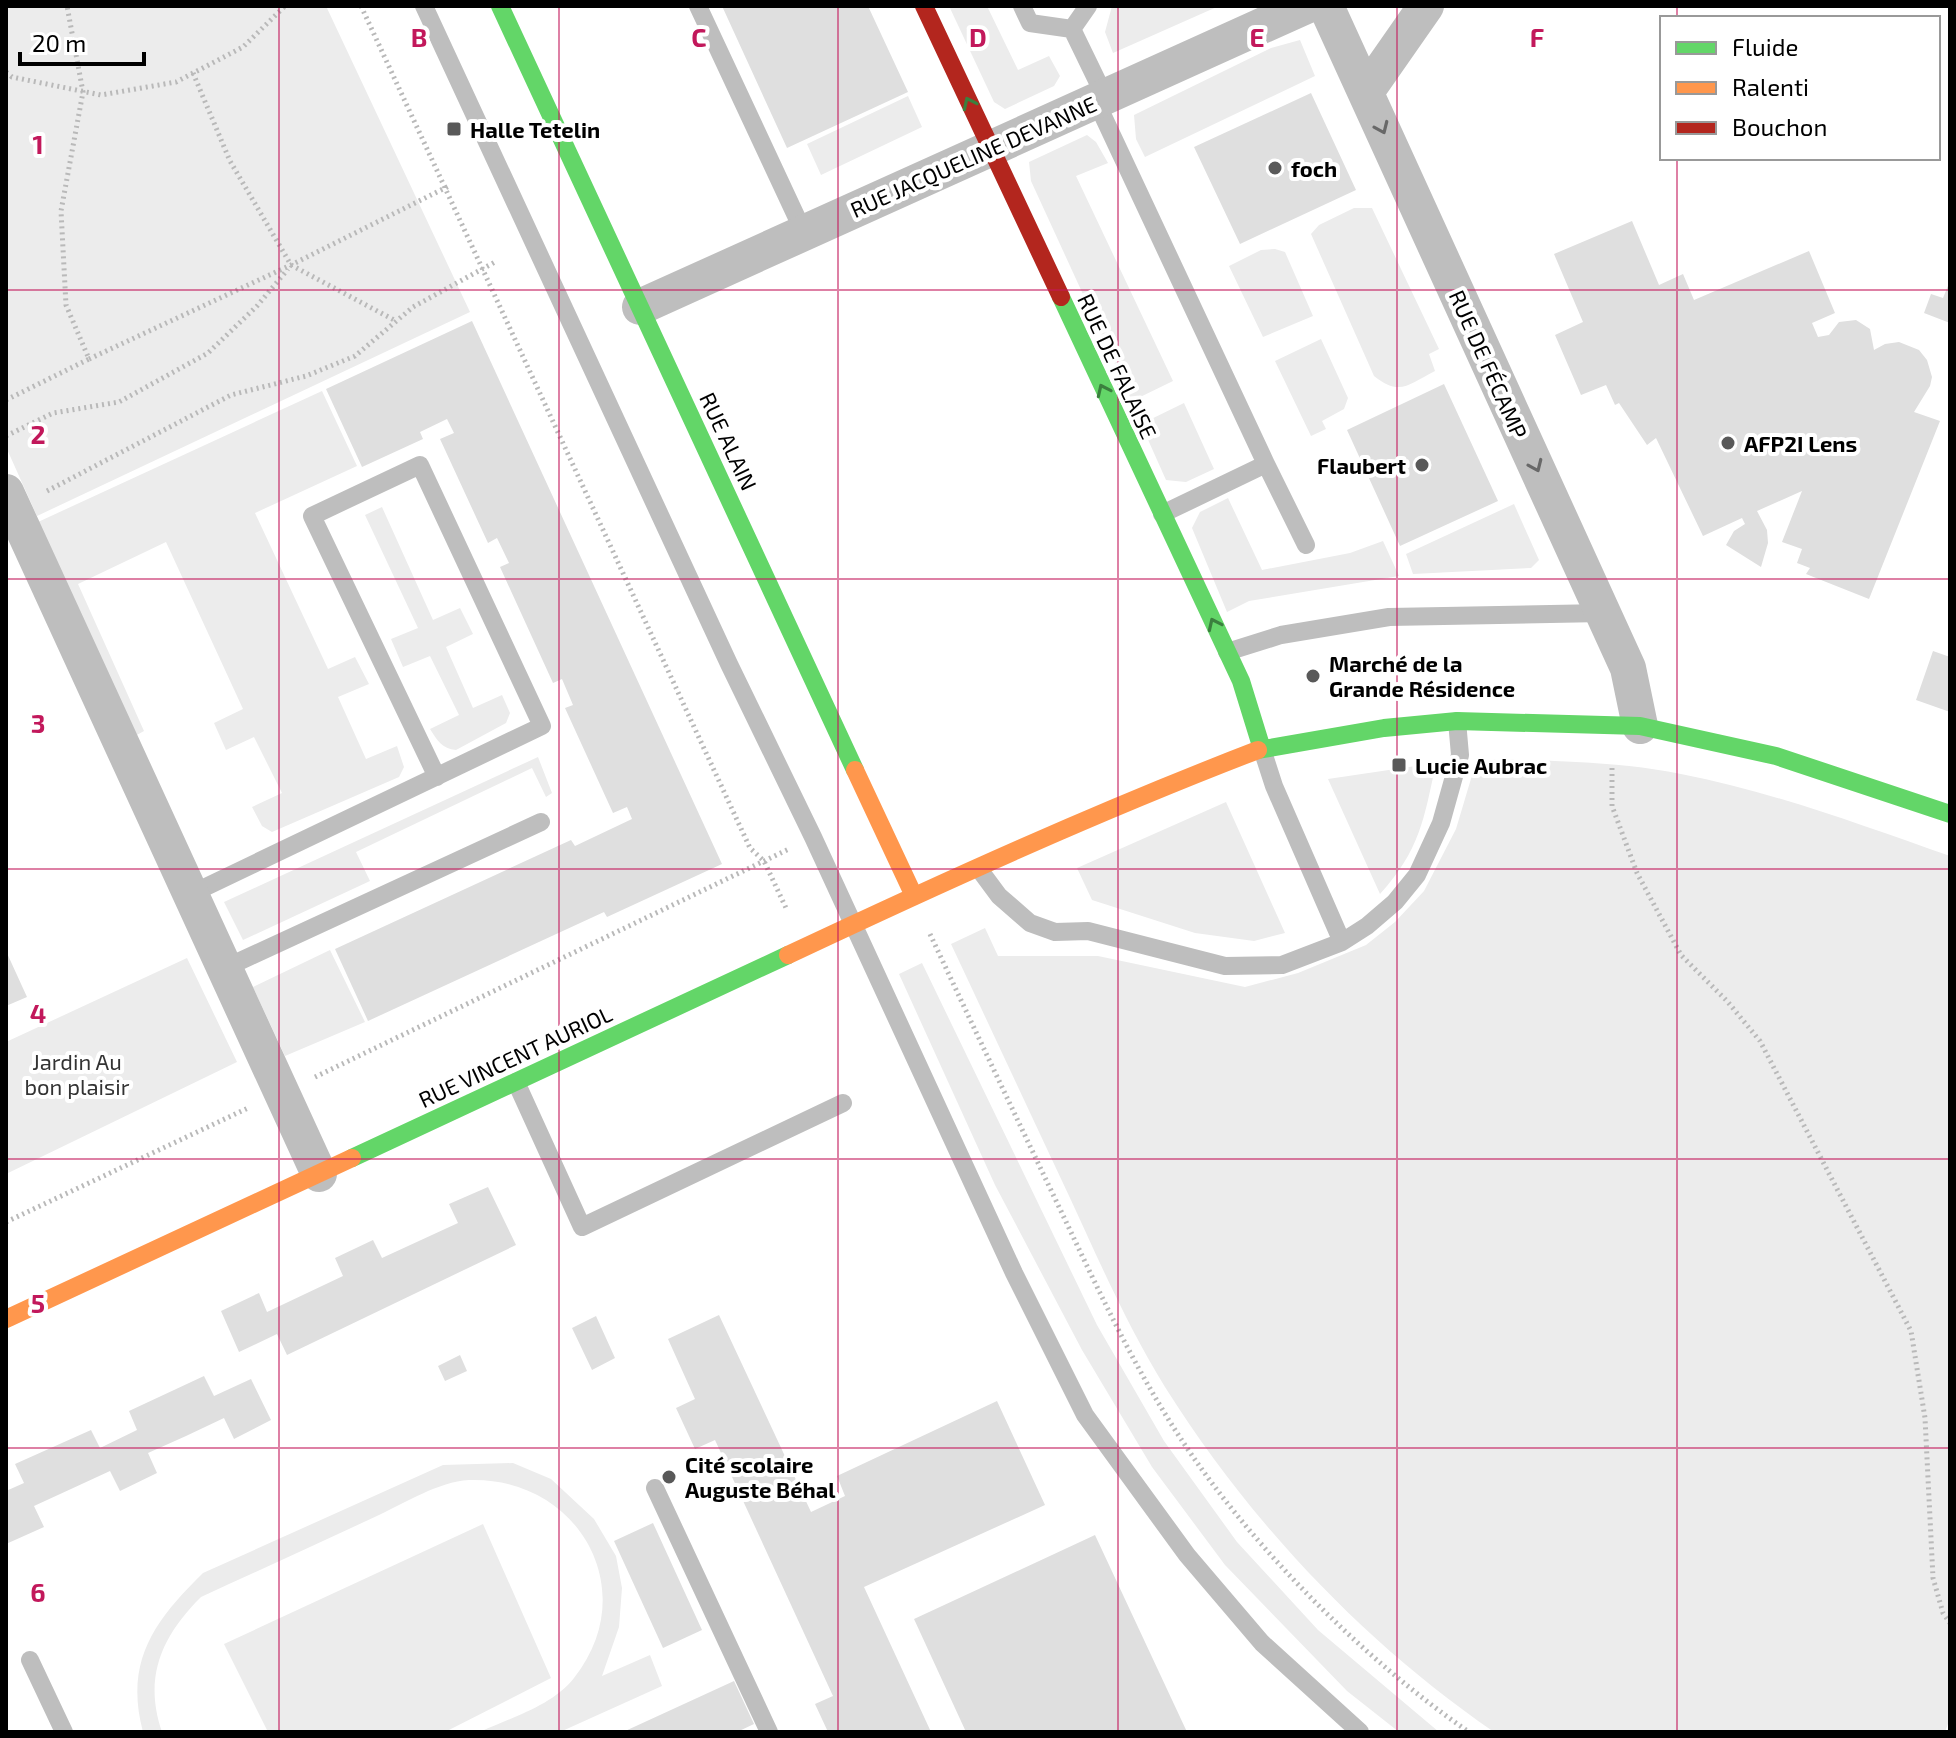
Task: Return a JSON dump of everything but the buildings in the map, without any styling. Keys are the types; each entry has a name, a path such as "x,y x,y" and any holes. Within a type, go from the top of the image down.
{"street":[{"name":"RUE ALAIN","path":"500,6 914,896"},
{"name":"RUE DE FALAISE","path":"924,6 1241,681 1262,749"},
{"name":"RUE JACQUELINE DEVANNE","path":"640,307 1306,6"},
{"name":"RUE DE FÉCAMP","path":"1326,6 1628,668 1626,725"},
{"path":"1366,92 1426,6"},
{"path":"10,500 319,1174"},
{"name":"RUE VINCENT AURIOL","path":"6,1319 914,896 1169,784 1262,749 1384,728 1457,721 1626,725 1776,756 1950,814"}],"lane":[{"path":"424,6 1014,1273 1085,1415 1187,1555 1262,1643 1360,1732"},
{"path":"698,6 804,233"},
{"path":"1022,6 1030,23 1072,29"},
{"path":"1072,29 1088,6"},
{"path":"1072,29 1266,464 1306,545"},
{"path":"1162,514 1266,464"},
{"path":"191,894 437,777 542,726 420,465 312,516 437,777"},
{"path":"1227,652 1281,635 1389,617 1603,613"},
{"path":"979,869 999,896 1030,923 1055,932 1088,931 1225,966 1282,965 1342,942 1367,926 1395,902 1417,875 1441,823 1460,755 1457,721"},
{"path":"1262,749 1274,786 1342,942"},
{"path":"225,968 541,822"},
{"path":"516,1082 582,1227 843,1103"},
{"path":"655,1488 769,1732"},
{"path":"30,1660 64,1732"}],"path":[{"path":"67,6 83,92 61,211 66,305 89,359"},
{"path":"6,72 12,77 101,95 176,82 243,47 285,6"},
{"path":"361,6 750,848 764,861 804,948"},
{"path":"193,73 230,161 291,265 397,321"},
{"path":"6,400 291,265 451,185"},
{"path":"10,500 231,395 306,376 355,356 431,296 495,262"},
{"path":"6,436 53,413 119,402 208,353 257,306 291,265"},
{"path":"1626,725 1612,806 1637,873 1681,955 1727,1001 1760,1041 1911,1331 1925,1418 1933,1578 1943,1613 1950,1623"},
{"path":"6,1222 813,837"},
{"path":"914,896 1112,1319 1181,1440 1232,1508 1286,1571 1360,1645 1469,1732"}],"green space":[{"path":"6,6 326,6 470,312 37,516 6,447"},
{"path":"949,6 987,6 1018,70 1049,56 1060,76 1054,86 1005,109 994,102"},
{"path":"1112,6 1219,6 1113,53 1105,32"},
{"path":"1300,40 1315,76 1145,157 1136,139 1134,115 1271,48"},
{"path":"908,96 922,127 821,175 807,144"},
{"path":"1087,135 1096,142 1108,163 1076,176 1173,381 1132,401 1031,181 1029,162"},
{"path":"1354,208 1372,208 1439,349 1429,354 1435,371 1411,384 1391,386 1374,376 1311,234 1319,225"},
{"path":"1261,250 1285,252 1313,316 1263,337 1229,266"},
{"path":"1321,339 1348,398 1344,409 1322,421 1326,429 1311,436 1275,361"},
{"path":"322,391 357,466 255,513 328,669 355,657 369,684 338,697 366,759 397,746 404,767 399,777 272,832 262,826 252,807 282,793 254,737 226,750 214,723 243,709 166,542 78,584 144,731 135,736 38,522"},
{"path":"1184,403 1214,469 1186,482 1166,480 1141,424"},
{"path":"1228,498 1262,570 1350,553 1383,541 1399,576 1249,601 1227,612 1192,528 1200,512"},
{"path":"1514,504 1539,560 1531,568 1413,574 1406,554"},
{"path":"382,507 433,620 460,608 473,634 446,647 473,708 502,695 510,713 506,723 456,750 443,746 430,729 459,715 430,656 403,667 391,639 418,628 365,515"},
{"path":"538,757 552,793 546,797 532,768 356,852 370,881 243,940 224,902"},
{"path":"1486,759 1608,764 1716,781 1850,821 1950,856 1950,1718 1945,1732 1494,1732 1446,1697 1355,1619 1272,1532 1198,1437 1165,1387 1114,1294 951,944 985,928 998,956 1098,956 1245,987 1298,973 1366,945 1395,922 1424,891 1456,829 1473,772"},
{"path":"1436,763 1424,817 1412,848 1380,894 1328,779"},
{"path":"1226,802 1285,933 1254,941 1195,933 1092,900 1077,868"},
{"path":"330,950 365,1022 285,1056 253,987"},
{"name":"Jardin Au bon plaisir","path":"187,958 237,1062 6,1174 6,1042"},
{"path":"922,963 1097,1325 1164,1441 1237,1542 1318,1630 1439,1732 1399,1732 1347,1691 1225,1565 1152,1467 1082,1350 995,1185 899,974"},
{"path":"513,1463 551,1479 594,1519 616,1556 622,1588 619,1627 602,1676 650,1655 662,1686 560,1732 480,1732 531,1710 565,1688 594,1644 602,1609 600,1576 588,1544 568,1518 541,1497 507,1484 469,1480 446,1484 423,1493 201,1597 176,1627 160,1658 155,1693 162,1732 143,1732 138,1684 148,1644 171,1608 203,1573 443,1465"},
{"path":"483,1524 551,1678 445,1732 268,1732 224,1644"}],"traffic: fast":[{"path":"500,6 855,770"},
{"path":"1061,297 1241,681 1262,749"},
{"path":"1258,750 1384,728 1457,721 1640,726 1776,756 1950,814"},
{"path":"352,1158 788,955"}],"traffic: slow":[{"path":"788,955 1022,848 1258,750"},
{"path":"855,770 914,896"},
{"path":"6,1319 352,1158"}],"traffic: jam":[{"path":"924,6 1061,297"}],"place":[{"name":"Halle Tetelin","path":"454,129"},
{"name":"foch","path":"1275,168"},
{"name":"AFP2I Lens","path":"1728,443"},
{"name":"Flaubert","path":"1422,465"},
{"name":"Marché de la Grande Résidence","path":"1313,676"},
{"name":"Lucie Aubrac","path":"1399,765"},
{"name":"Cité scolaire Auguste Béhal","path":"669,1477"}]}
